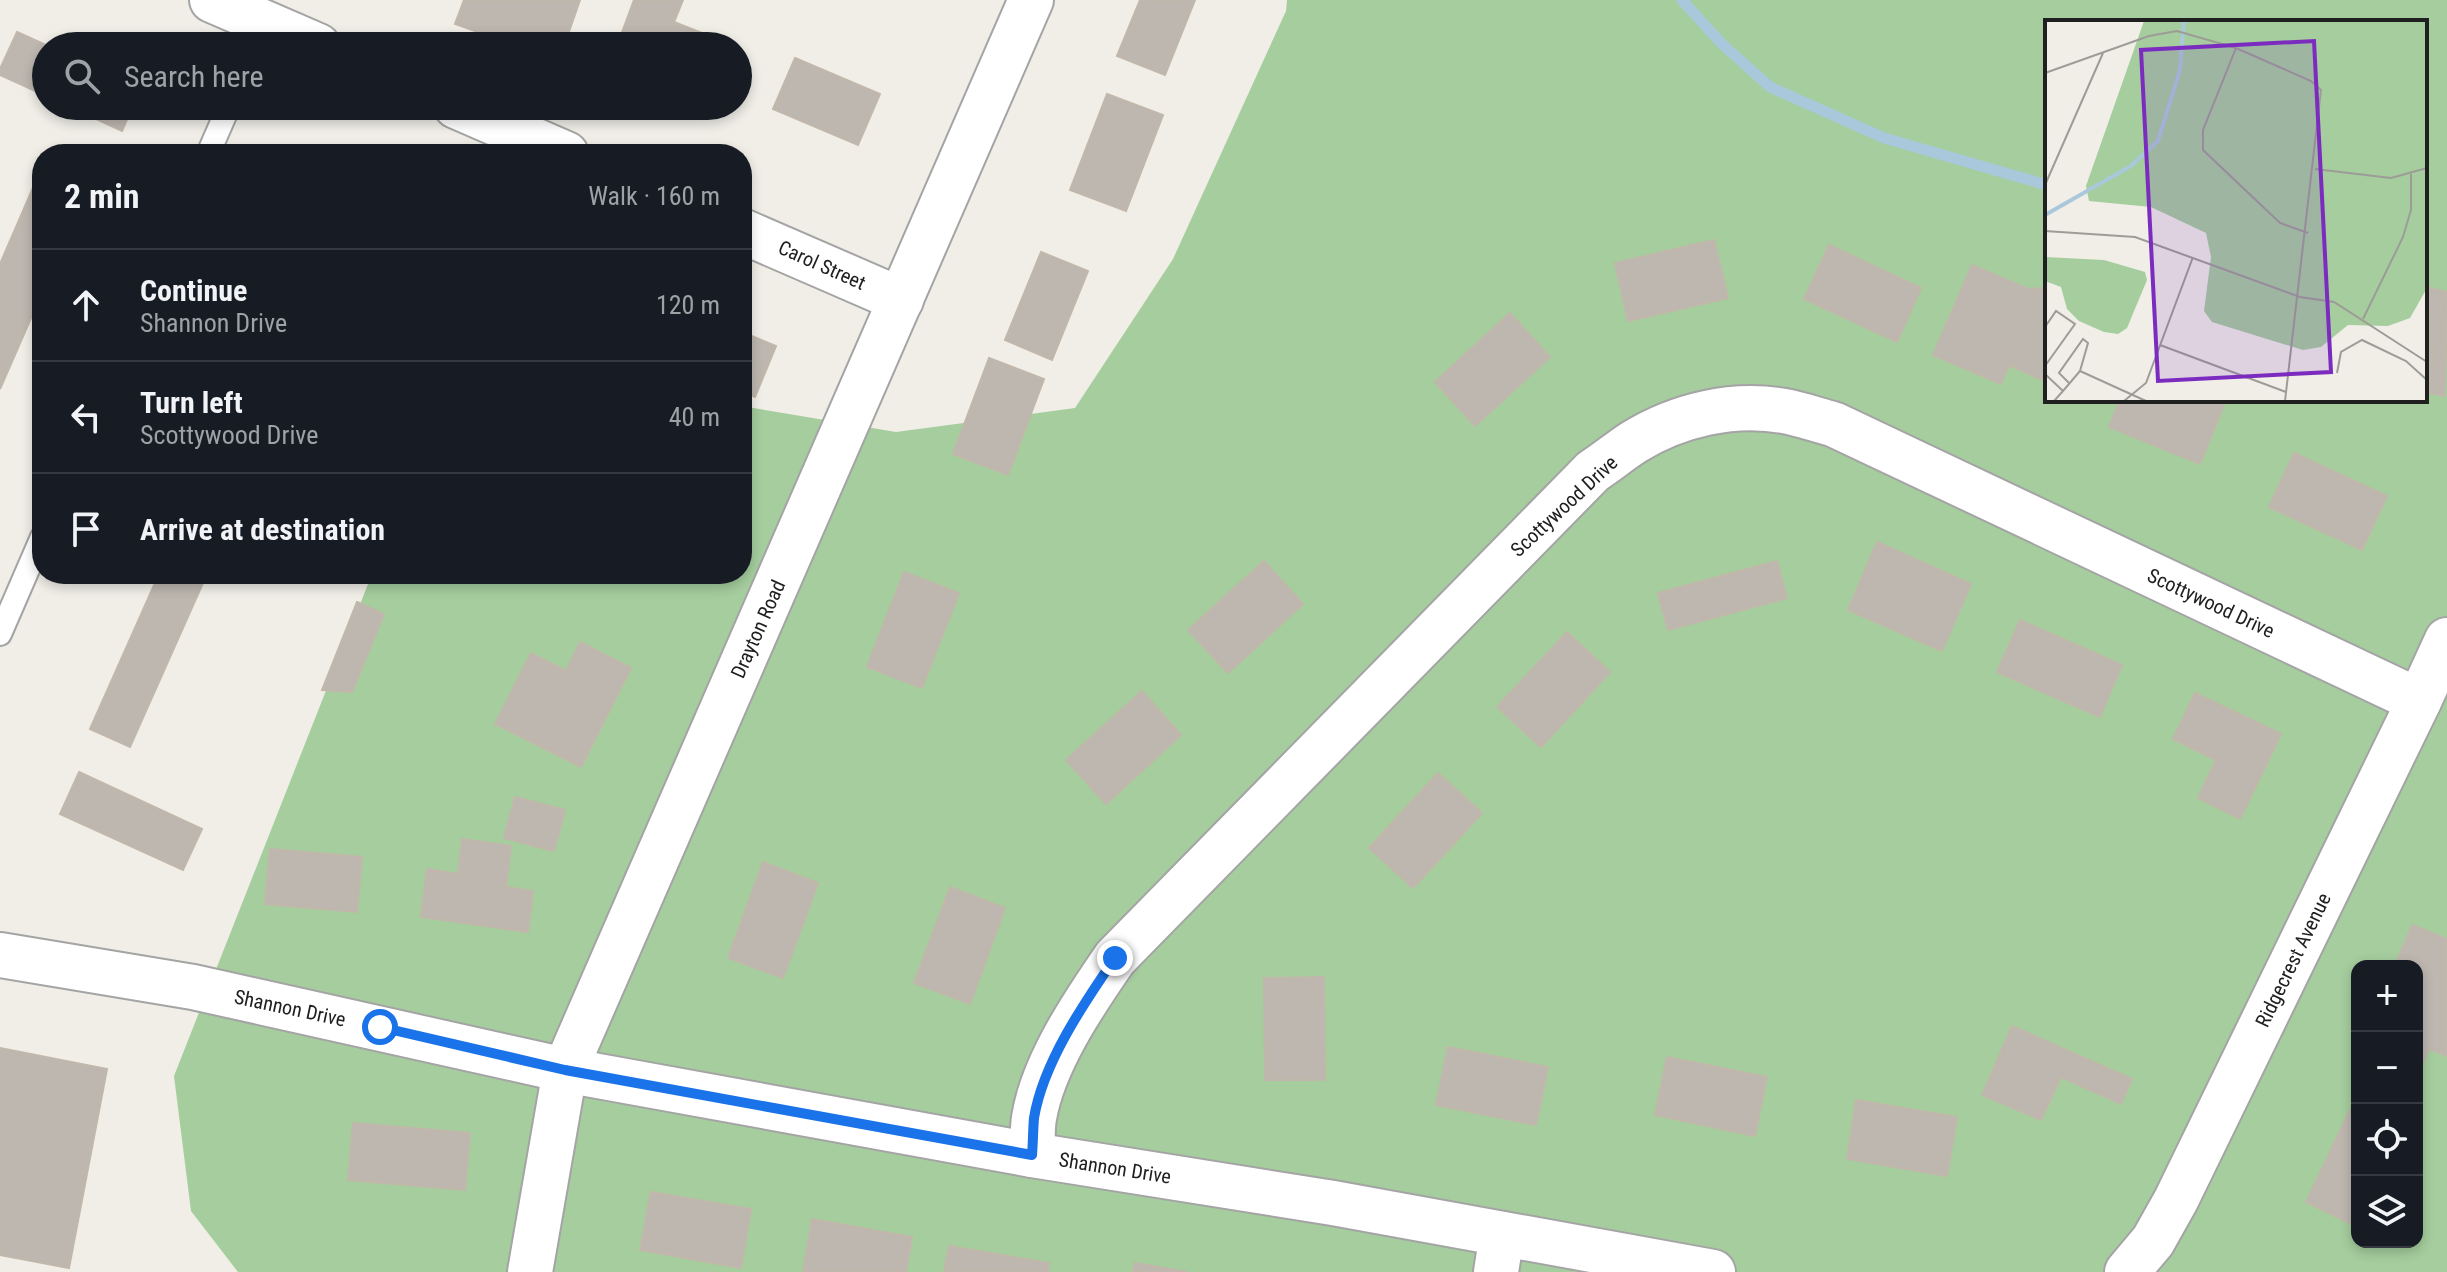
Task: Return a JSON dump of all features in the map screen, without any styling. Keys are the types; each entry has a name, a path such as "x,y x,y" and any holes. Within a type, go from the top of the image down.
{"street":[{"path":"212,0 257,32"},
{"name":"Drayton Road","path":"530,1272 565,1070 1031,0"},
{"path":"488,120 543,144"},
{"name":"Carol Street","path":"752,235 901,300"},
{"name":"Scottywood Drive","path":"1032,1155 1034,1118 1041,1093 1074,1023 1115,958 1593,471 1635,441 1681,420 1732,409 1784,411 1833,424 2419,701"},
{"name":"Ridgecrest Avenue","path":"2127,1272 2153,1241 2176,1200 2447,640"},
{"name":"Shannon Drive","path":"0,955 193,987 565,1070 1032,1155 1318,1201 1499,1253 1713,1272"}],"lane":[{"path":"212,144 223,120"},
{"path":"0,634 32,560"}],"green space":[{"path":"1287,0 2447,0 2447,1272 238,1272 191,1211 174,1076 368,584 752,584 752,408 896,432 1075,408 1173,259 1286,11"}],"building":[{"path":"464,0 580,0 569,32 478,32 455,24"},
{"path":"634,0 683,0 674,22 699,32 622,32"},
{"path":"1140,0 1195,0 1165,75 1117,56"},
{"path":"17,32 32,39 32,90 0,75"},
{"path":"795,58 880,94 858,145 773,109"},
{"path":"1107,94 1163,115 1126,211 1070,190"},
{"path":"98,120 127,120 122,131"},
{"path":"32,190 32,316 0,389 0,264"},
{"path":"1714,240 1728,298 1628,321 1615,263"},
{"path":"1829,245 1921,288 1897,342 1804,299"},
{"path":"1041,252 1088,271 1052,360 1005,340"},
{"path":"1972,265 2028,289 2045,288 2045,381 2009,365 2001,384 1933,355"},
{"path":"2427,287 2447,292 2445,396 2427,392"},
{"path":"1510,313 1550,357 1475,426 1435,382"},
{"path":"752,336 776,346 755,397 752,396"},
{"path":"989,358 1044,379 1008,475 953,454"},
{"path":"2119,402 2225,402 2200,464 2109,427"},
{"path":"2294,453 2387,496 2362,550 2269,507"},
{"path":"1877,542 1971,584 1942,651 1848,610"},
{"path":"1264,561 1303,604 1228,673 1188,630"},
{"path":"1777,561 1787,598 1668,630 1658,593"},
{"path":"904,572 959,593 922,688 867,667"},
{"path":"155,584 203,584 130,747 90,729"},
{"path":"357,602 384,614 352,692 322,690"},
{"path":"2020,620 2122,665 2100,717 1997,672"},
{"path":"1567,632 1610,672 1541,747 1497,707"},
{"path":"580,642 631,668 581,767 495,724 531,653 566,671"},
{"path":"1142,691 1181,735 1106,804 1066,760"},
{"path":"2195,693 2281,734 2240,819 2198,798 2216,760 2173,739"},
{"path":"79,772 202,829 183,870 60,814"},
{"path":"1438,773 1482,813 1413,888 1369,848"},
{"path":"515,797 565,810 554,851 504,838"},
{"path":"462,839 511,846 506,887 533,891 528,932 421,917 427,869 458,874"},
{"path":"270,849 362,857 357,912 265,904"},
{"path":"763,862 818,883 783,978 728,958"},
{"path":"950,887 1005,908 970,1004 914,983"},
{"path":"2412,925 2447,939 2447,1056 2429,1049 2423,1062 2423,960 2397,960"},
{"path":"1324,977 1325,1080 1265,1080 1264,978"},
{"path":"2012,1026 2132,1079 2121,1104 2061,1077 2041,1120 1982,1095"},
{"path":"1448,1047 1548,1067 1536,1125 1436,1105"},
{"path":"0,1048 107,1069 69,1268 0,1255"},
{"path":"1667,1057 1767,1077 1755,1136 1655,1115"},
{"path":"1856,1100 1957,1117 1947,1176 1847,1159"},
{"path":"2350,1110 2351,1110 2351,1224 2306,1202"},
{"path":"353,1123 470,1133 465,1190 348,1180"},
{"path":"651,1192 751,1209 741,1268 640,1250"},
{"path":"812,1219 912,1237 906,1272 803,1272"},
{"path":"949,1246 1049,1263 1048,1272 944,1272"},
{"path":"1135,1263 1188,1272 1133,1272"}],"waterway":[{"path":"1682,0 1721,43 1770,87 1884,138 2045,184"}],"route":[{"path":"380,1027 565,1070 1032,1155 1034,1118 1061,1045 1086,1000 1115,958"}]}
